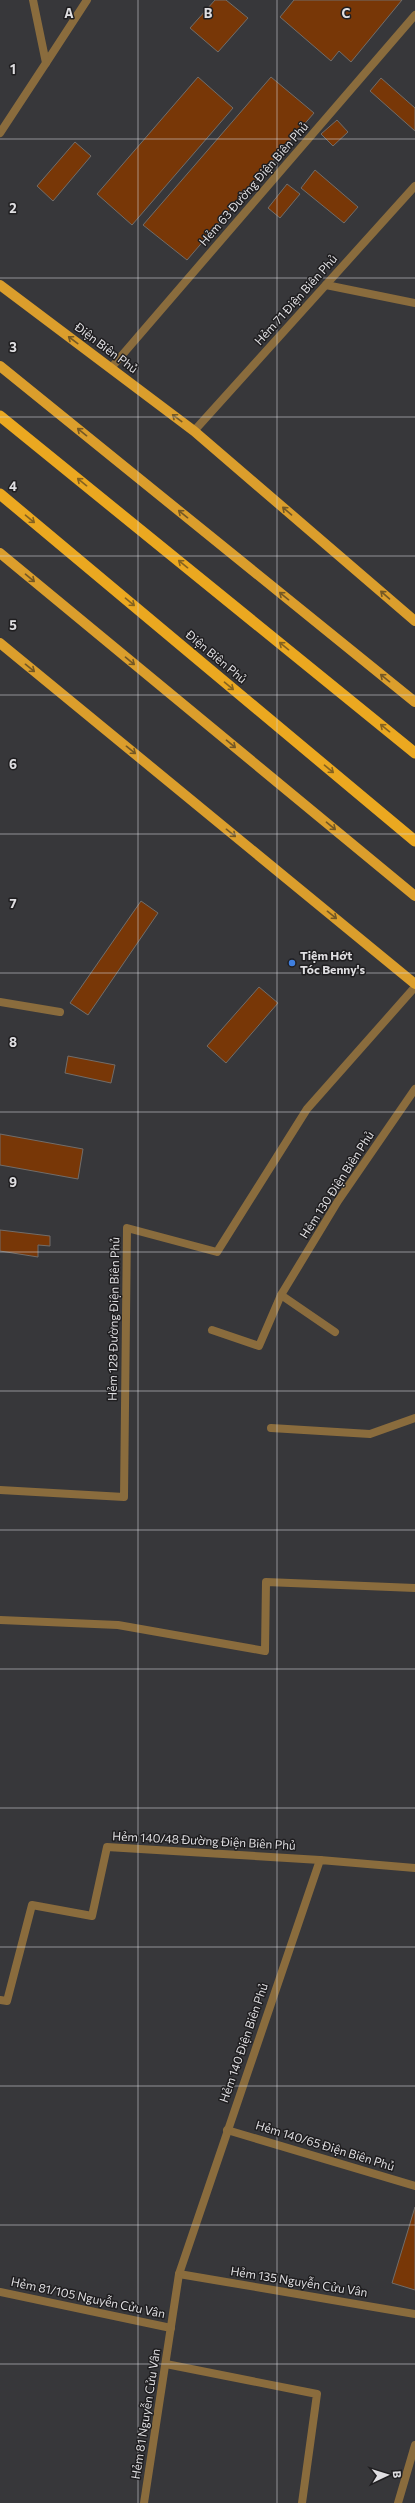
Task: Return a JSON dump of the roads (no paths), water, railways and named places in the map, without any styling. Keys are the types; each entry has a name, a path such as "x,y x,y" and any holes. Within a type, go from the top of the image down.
{"highway":[{"path":"0,416 415,753"},
{"name":"Điện Biên Phủ","path":"0,494 415,841"}],"main road":[{"name":"Điện Biên Phủ","path":"0,285 194,431 415,621"},
{"path":"0,366 415,702"},
{"path":"0,553 415,896"},
{"path":"0,643 415,984"}],"street":[{"path":"33,0 46,63"},
{"path":"0,133 87,0"},
{"name":"Hẻm 63 Đường Điện Biên Phủ","path":"111,368 415,16"},
{"name":"Hẻm 71 Điện Biên Phủ","path":"194,431 415,186"},
{"path":"326,285 415,303"},
{"name":"Hẻm 128 Đường Điện Biên Phủ","path":"0,1490 124,1497 127,1228 217,1252 307,1109 415,987"},
{"path":"0,1002 60,1012"},
{"name":"Hẻm 130 Điện Biên Phủ","path":"212,1330 259,1346 281,1295 338,1201 415,1089"},
{"path":"281,1295 335,1332"},
{"path":"271,1428 370,1434 415,1418"},
{"path":"0,1620 118,1625 265,1651 266,1582 415,1588"},
{"name":"Hẻm 140/48 Đường Điện Biên Phủ","path":"0,2000 7,2001 32,1905 92,1916 107,1847 320,1860"},
{"path":"320,1860 415,1868"},
{"name":"Hẻm 140 Điện Biên Phủ","path":"171,2328 179,2274 320,1860"},
{"name":"Hẻm 140/65 Điện Biên Phủ","path":"227,2130 415,2186"},
{"name":"Hẻm 135 Nguyễn Cửu Vân","path":"179,2274 415,2314"},
{"name":"Hẻm 81/105 Nguyễn Cửu Vân","path":"0,2292 171,2328"},
{"name":"Hẻm 81 Nguyễn Cửu Vân","path":"144,2503 171,2328"},
{"path":"166,2364 317,2394 302,2503"},
{"path":"398,2503 415,2445"}],"place":[{"name":"Tiệm Hớt Tóc Benny's","path":"292,963"}]}
